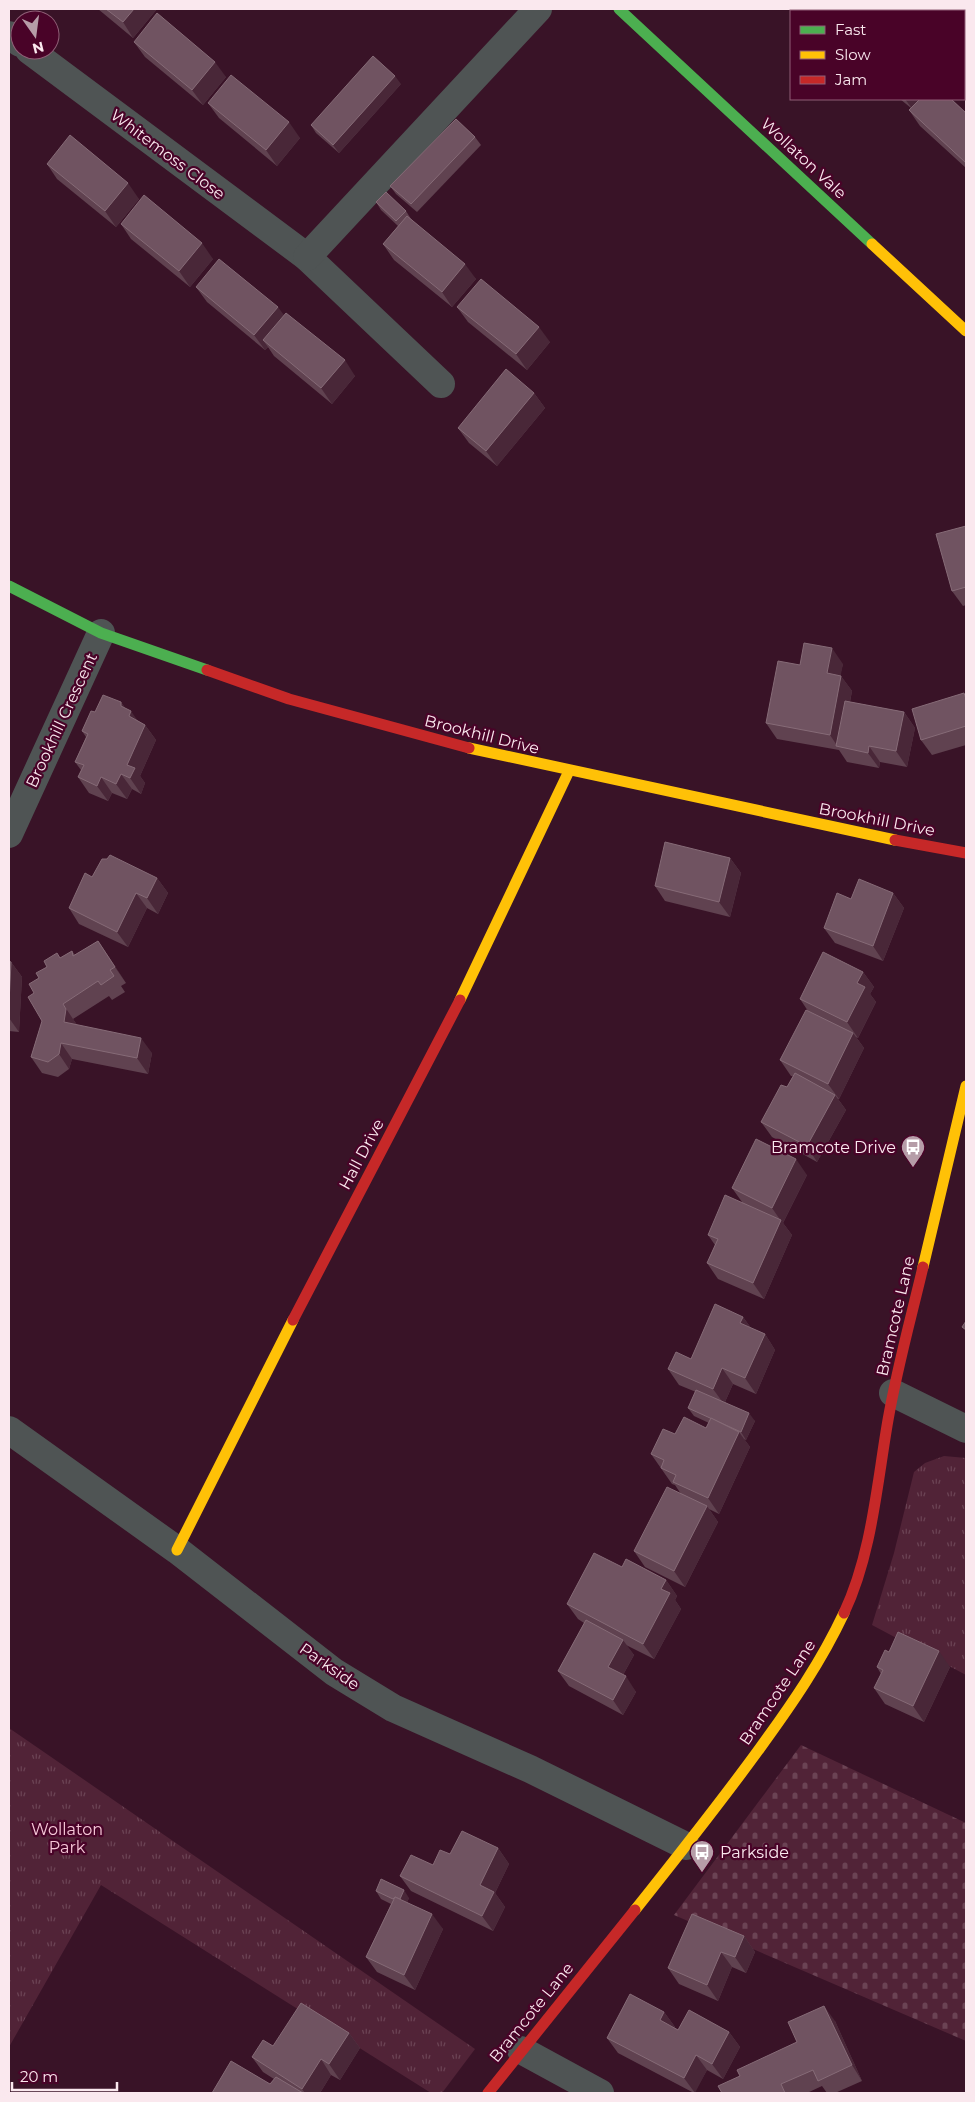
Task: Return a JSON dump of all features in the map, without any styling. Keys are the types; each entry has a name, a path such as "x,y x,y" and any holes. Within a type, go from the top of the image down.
{"street":[{"path":"307,257 538,9"},
{"name":"Wollaton Vale","path":"619,9 966,331"},
{"name":"Whitemoss Close","path":"42,60 307,257 441,384"},
{"name":"Brookhill Drive","path":"9,586 101,633 289,699 491,754 966,853"},
{"name":"Brookhill Crescent","path":"9,834 101,633"},
{"name":"Hall Drive","path":"177,1550 235,1432 482,958 568,771"},
{"name":"Bramcote Lane","path":"488,2093 686,1846 802,1690 832,1640 854,1592 874,1507 893,1393 966,1086"},
{"path":"893,1393 966,1429"},
{"name":"Parkside","path":"9,1430 177,1550 334,1672 393,1708 530,1770 686,1846"},
{"path":"521,2050 600,2093"}],"green space":[{"path":"944,1456 966,1458 966,1675 872,1625 894,1553 914,1472 925,1463"},
{"name":"Wollaton Park","path":"9,1728 475,2049 442,2093 431,2093 101,1885 9,2047"},
{"path":"801,1745 966,1823 966,2041 674,1915"}],"building":[{"path":"106,9 134,9 123,22"},
{"path":"797,9 853,9 852,10"},
{"path":"157,13 215,62 192,90 134,42"},
{"path":"965,36 966,38 965,76"},
{"path":"373,56 395,76 333,145 311,125"},
{"path":"231,75 289,122 266,150 208,103"},
{"path":"919,100 952,100 966,113 966,163 909,110"},
{"path":"456,119 475,137 411,204 390,186"},
{"path":"70,135 128,183 105,211 47,164"},
{"path":"386,192 406,211 396,221 376,202"},
{"path":"144,195 202,243 179,271 121,224"},
{"path":"407,216 465,264 442,292 383,244"},
{"path":"219,259 278,307 254,335 196,287"},
{"path":"481,279 539,327 516,354 457,307"},
{"path":"286,313 345,360 321,388 263,340"},
{"path":"506,369 534,393 486,451 458,428"},
{"path":"966,526 966,587 952,591 936,534"},
{"path":"804,643 832,648 827,673 841,676 830,735 766,723 778,661 800,665"},
{"path":"964,693 966,699 966,726 921,740 912,709"},
{"path":"103,695 121,702 121,706 131,711 129,716 145,725 127,765 135,768 130,778 121,774 116,784 101,777 97,786 78,777 84,765 75,762 88,734 82,731 91,711 95,712"},
{"path":"845,701 904,712 896,751 869,746 868,753 836,746"},
{"path":"665,842 730,858 719,902 655,886"},
{"path":"110,855 157,878 147,898 136,893 117,932 69,908 85,873 92,877 102,859 107,859"},
{"path":"859,879 893,893 873,946 824,928 837,893 851,899"},
{"path":"98,941 115,967 110,970 114,976 101,985 98,981 63,1004 66,1009 64,1022 141,1038 137,1058 61,1043 59,1054 48,1062 31,1057 42,1021 28,997 34,993 29,984 39,978 36,973 47,967 44,961 57,953 60,958 72,951 73,956"},
{"path":"823,952 863,972 857,983 865,987 847,1022 800,999"},
{"path":"9,961 11,962 9,1003"},
{"path":"806,1010 853,1033 828,1084 780,1060"},
{"path":"795,1073 835,1095 807,1146 761,1122 781,1085 787,1087"},
{"path":"756,1139 796,1159 772,1208 732,1188"},
{"path":"725,1195 781,1220 753,1283 707,1263 718,1239 708,1235"},
{"path":"715,1304 743,1317 740,1323 765,1334 745,1378 722,1368 713,1389 668,1369 676,1352 691,1359"},
{"path":"966,1321 966,1330 962,1327"},
{"path":"696,1390 749,1413 741,1432 688,1408"},
{"path":"684,1417 706,1428 711,1418 739,1432 708,1498 673,1482 676,1475 661,1468 664,1460 651,1454 663,1429 675,1434"},
{"path":"667,1487 707,1506 674,1571 634,1551"},
{"path":"594,1553 622,1567 626,1559 666,1580 661,1589 670,1593 643,1644 567,1604"},
{"path":"586,1620 623,1640 608,1667 626,1676 613,1700 558,1671"},
{"path":"898,1632 939,1651 913,1706 874,1688 883,1670 877,1667 885,1650 889,1652"},
{"path":"462,1831 498,1848 480,1885 494,1892 482,1916 400,1876 411,1855 433,1865 440,1850 450,1854"},
{"path":"381,1879 404,1890 400,1899 395,1897 393,1899 376,1891"},
{"path":"395,1897 432,1914 404,1975 366,1957"},
{"path":"692,1914 744,1936 735,1957 721,1952 707,1985 668,1968"},
{"path":"630,1994 664,2012 660,2020 678,2030 689,2010 729,2032 712,2064 696,2055 684,2078 607,2038"},
{"path":"301,2003 349,2033 329,2064 321,2059 302,2089 252,2057 263,2040 273,2046"},
{"path":"824,2006 852,2065 818,2081 813,2070 781,2084 785,2093 722,2093 718,2086 740,2076 737,2070 797,2042 788,2022"},
{"path":"231,2061 270,2084 276,2077 303,2093 212,2093"}],"traffic: fast":[{"path":"619,9 872,244"},
{"path":"9,586 101,633 207,670"}],"traffic: slow":[{"path":"872,244 966,331"},
{"path":"469,748 895,840"},
{"path":"460,1000 569,771"},
{"path":"923,1267 966,1086"},
{"path":"177,1550 293,1320"},
{"path":"635,1910 745,1769 816,1666 844,1613"}],"traffic: jam":[{"path":"207,670 289,699 469,748"},
{"path":"895,840 966,853"},
{"path":"293,1320 460,1000"},
{"path":"844,1613 861,1567 867,1543 892,1401 923,1267"},
{"path":"488,2093 635,1910"}],"place":[{"name":"Bramcote Drive","path":"913,1168"},
{"name":"Parkside","path":"702,1873"}]}
